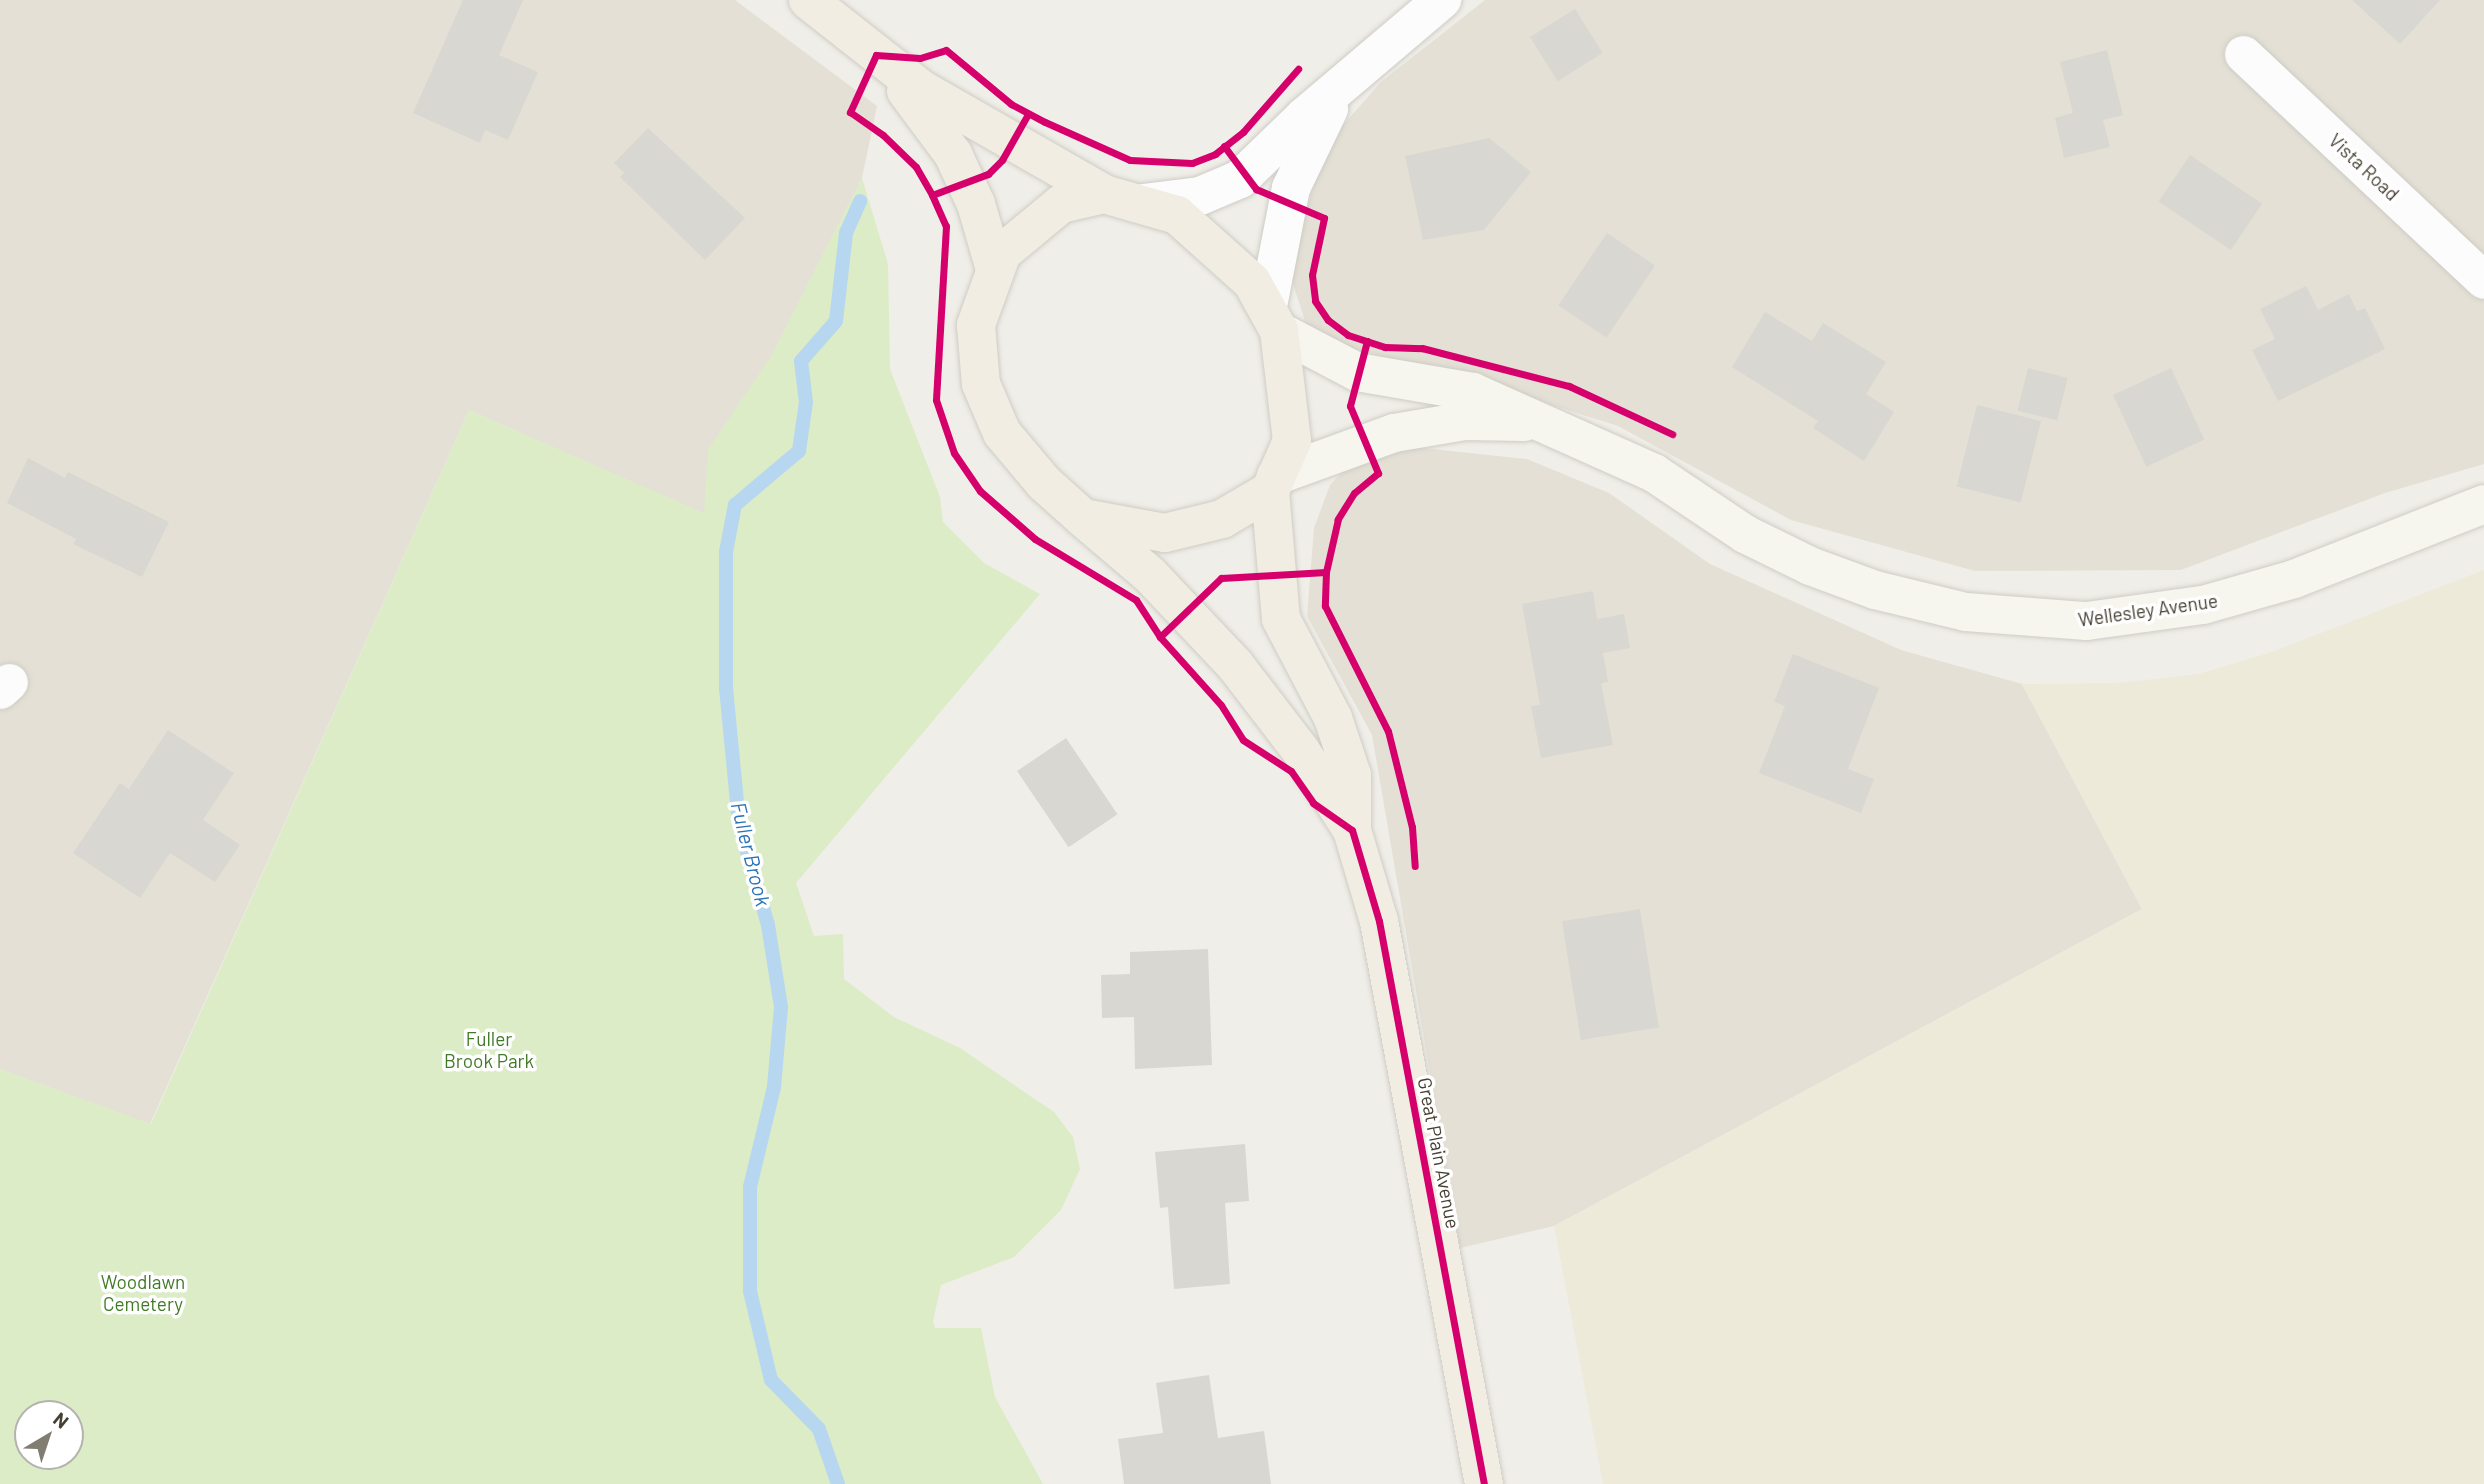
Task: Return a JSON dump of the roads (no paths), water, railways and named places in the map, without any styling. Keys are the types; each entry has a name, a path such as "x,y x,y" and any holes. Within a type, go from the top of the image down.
{"main road":[{"path":"808,0 876,55 969,120 1104,194 1143,202 1177,215 1218,248 1274,318 1292,441 1273,484 1246,509 1182,531 1149,532 1083,517"},
{"path":"876,55 953,154 976,204 993,265"},
{"path":"993,265 1012,241 1061,204 1104,194"},
{"name":"Great Plain Avenue","path":"993,265 976,325 981,384 1002,433 1044,483 1150,575 1235,665 1301,751 1352,830 1379,921 1484,1484"},
{"name":"Wellesley Avenue","path":"1274,318 1357,372 1473,392 1654,473 1745,534 1810,566 1935,606 2028,620 2106,619 2223,600 2294,579 2484,504"},
{"name":"Wellesley Avenue","path":"1273,484 1394,433 1465,421 1546,423"},
{"name":"Great Plain Avenue","path":"1273,484 1282,619 1337,729 1352,775 1352,830"}],"street":[{"path":"1143,202 1200,197 1240,179 1305,116 1442,0"},
{"name":"Vista Road","path":"2243,54 2484,280"},
{"path":"1274,318 1291,188 1314,135 1346,84"}],"waterway":[{"name":"Fuller Brook","path":"838,1484 819,1429 771,1380 750,1291 750,1187 774,1087 781,1007 768,925 739,823 726,688 726,552 735,505 799,451 806,402 801,361 836,321 846,233 860,201"}],"park label":[{"name":"Fuller Brook Park","path":"489,1050"},
{"name":"Woodlawn Cemetery","path":"143,1293"}]}
